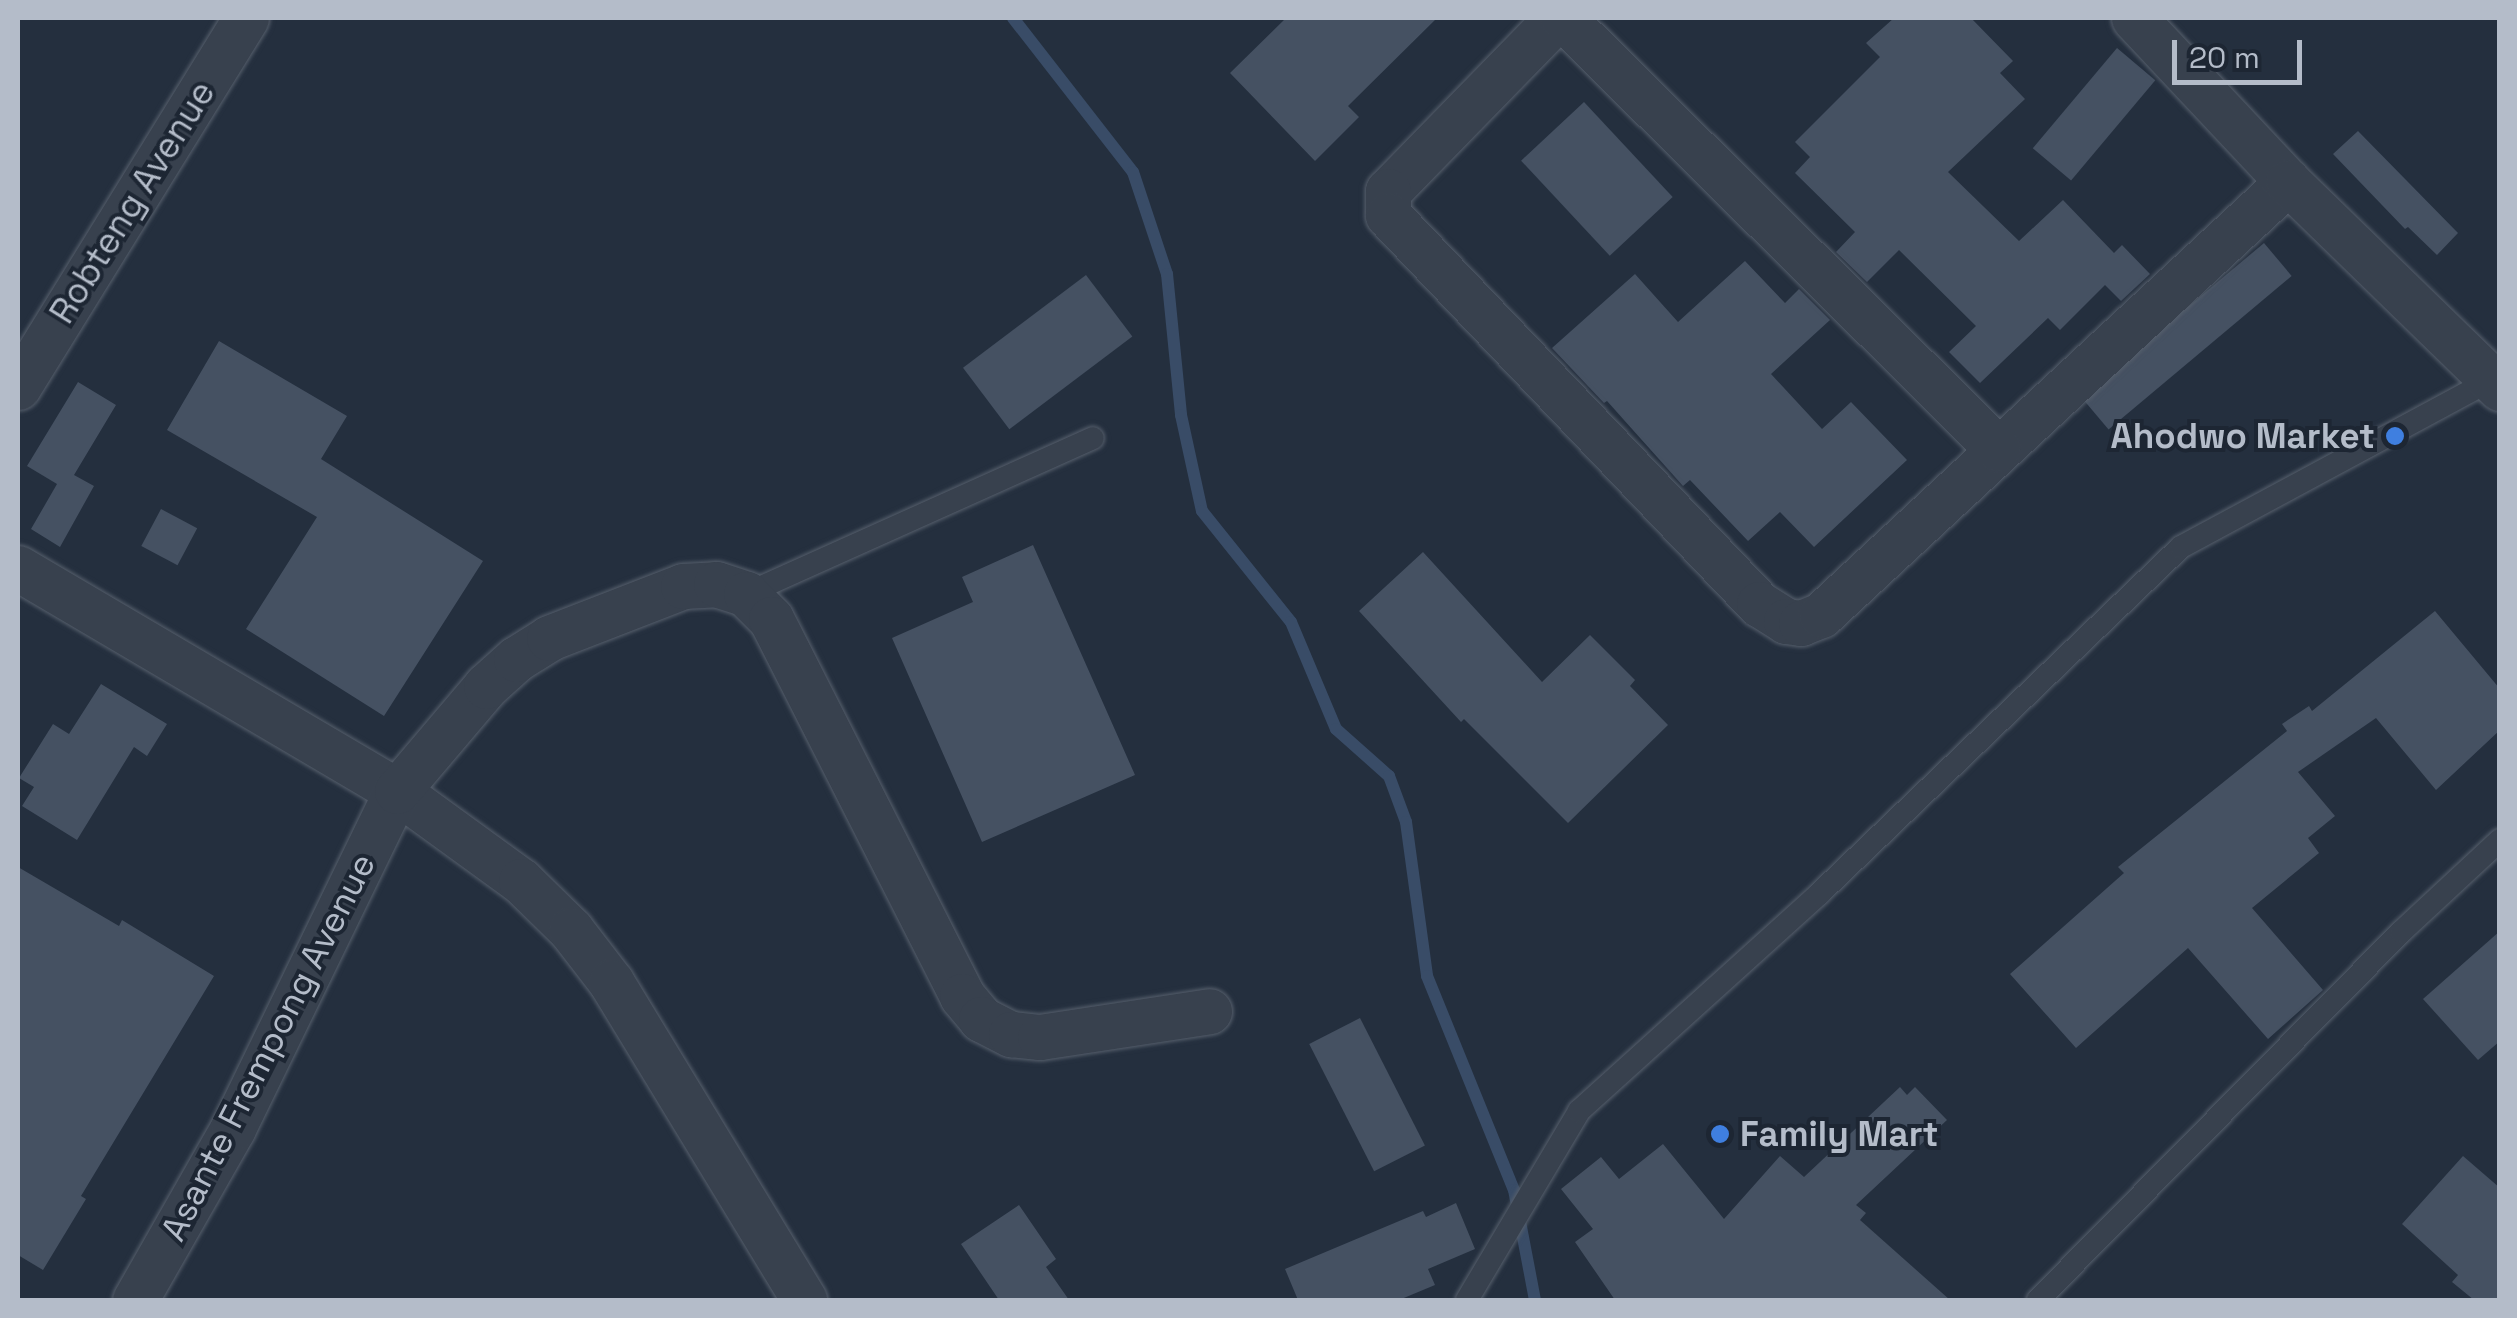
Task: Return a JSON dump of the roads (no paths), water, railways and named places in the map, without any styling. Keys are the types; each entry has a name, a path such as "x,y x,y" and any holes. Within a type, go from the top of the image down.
{"street":[{"name":"Robteng Avenue","path":"18,387 246,18"},
{"path":"1998,449 1560,18 1388,191 1388,215 1759,604 1786,621 1801,623 1821,615 2288,182"},
{"path":"2134,18 2288,182 2495,384"},
{"path":"18,568 398,791 521,881 571,930 611,982 804,1300"},
{"name":"Asante Frempong Avenue","path":"135,1300 233,1128 398,791 486,686 549,638 683,586 716,584 746,594"},
{"path":"746,594 770,619 962,996 981,1019 1011,1034 1040,1037 1209,1012"}],"lane":[{"path":"1467,1300 1579,1112 1819,894 2181,546 2495,384"},
{"path":"746,594 1094,438"},
{"path":"2038,1300 2401,932 2500,840"}],"waterway":[{"path":"1013,18 1133,172 1167,274 1181,415 1202,511 1291,622 1336,729 1389,776 1406,822 1427,976 1514,1190 1535,1300"}],"place":[{"name":"Ahodwo Market","path":"2395,436"},
{"name":"Family Mart","path":"1720,1134"}]}
